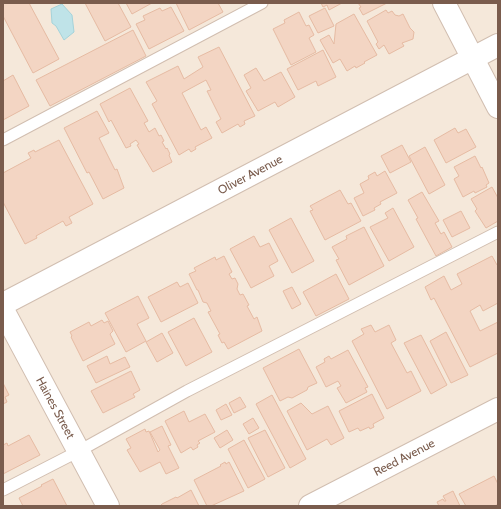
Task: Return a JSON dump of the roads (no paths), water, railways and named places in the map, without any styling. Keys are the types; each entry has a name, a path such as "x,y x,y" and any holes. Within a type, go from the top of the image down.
{"street":[{"path":"444,3 498,107"},
{"name":"Oliver Avenue","path":"3,304 498,45"},
{"name":"Haines Street","path":"3,310 108,506"},
{"name":"Reed Avenue","path":"310,506 498,409"}],"lane":[{"path":"3,140 262,3"},
{"path":"3,490 79,451 194,387 498,232"}],"water":[{"path":"62,4 72,15 74,32 64,40 56,26 52,23 51,9"}]}
